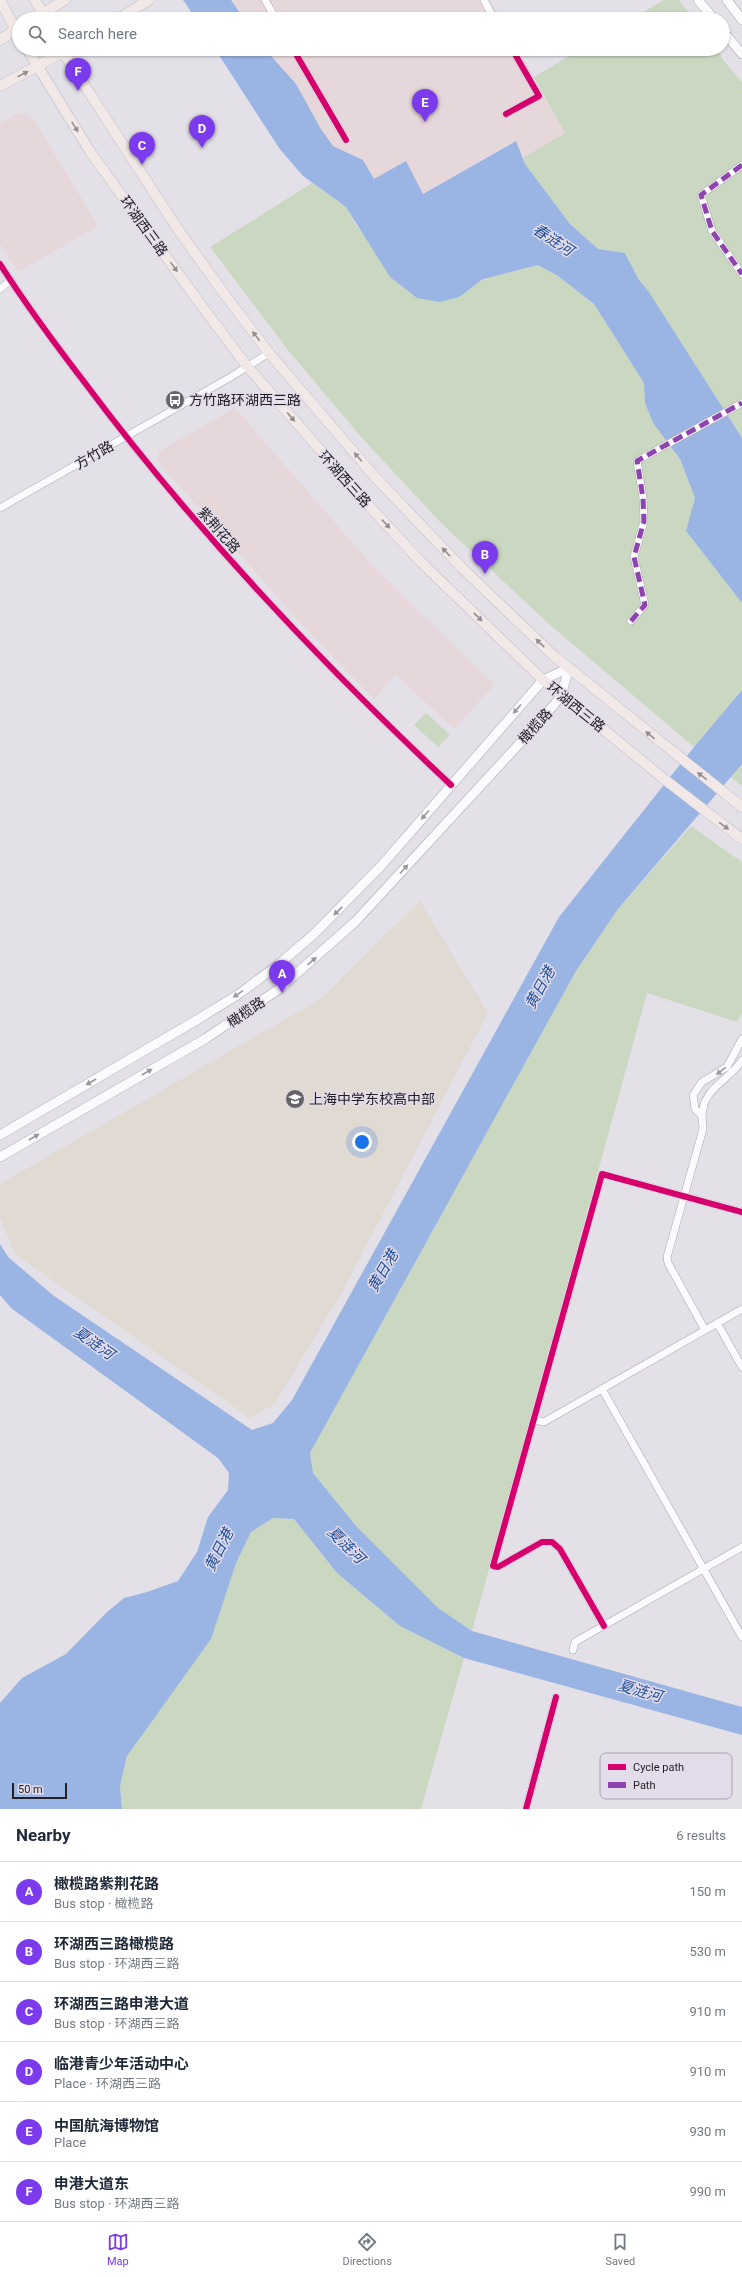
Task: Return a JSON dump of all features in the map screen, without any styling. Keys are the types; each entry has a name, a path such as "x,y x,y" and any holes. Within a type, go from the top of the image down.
{"main road":[{"path":"0,0 12,21"},
{"path":"36,0 42,12"},
{"path":"49,12 65,0"},
{"path":"129,12 149,0"},
{"path":"698,0 708,12"},
{"path":"726,0 742,20"},
{"path":"0,40 12,34"},
{"path":"730,39 742,54"},
{"name":"环湖西三路","path":"31,56 91,153 247,366 307,437 421,562 543,680 664,779 742,839"},
{"path":"0,86 37,67 54,56"},
{"name":"环湖西三路","path":"68,56 177,228 270,353 370,471 461,567 569,668 742,807"},
{"name":"橄榄路","path":"0,1135 195,1021 239,994 278,965 342,907 543,680 569,668"},
{"name":"橄榄路","path":"0,1156 205,1039 279,989 355,922 456,809 482,785 561,696 569,668"}],"street":[{"path":"265,0 272,12"},
{"path":"484,0 490,12"},
{"path":"297,56 346,140"},
{"path":"506,114 538,96 516,56"},
{"path":"742,165 701,195 712,231 742,274"},
{"name":"紫荆花路","path":"0,264 10,280 125,437 202,530 324,663 451,785"},
{"path":"0,289 10,280"},
{"name":"方竹路","path":"0,508 229,378 270,353"},
{"path":"631,621 645,605 634,557 644,521 643,498 638,461 742,403"},
{"path":"702,1116 695,1109 693,1095 702,1082 727,1067 742,1039"},
{"path":"705,1330 668,1264 667,1257 703,1129 702,1116 709,1092 736,1070 742,1060"},
{"path":"604,1626 560,1549 552,1542 542,1542 498,1567 493,1566 535,1420 602,1174 742,1212"},
{"path":"535,1420 544,1422 742,1308"},
{"path":"717,1323 742,1367"},
{"path":"602,1389 742,1637"},
{"path":"572,1650 575,1642 742,1547"},
{"path":"526,1809 556,1697"}],"shaded area":[{"path":"231,0 490,0 497,12 239,12"},
{"path":"271,56 522,56 566,133 523,158 515,141 422,194 373,179 363,160 333,146 321,129 296,84"},
{"path":"23,113 33,118 98,226 18,272 0,244 0,123 16,114"},
{"path":"235,408 370,563 494,685 454,729 395,674 374,699 304,627 158,462 158,452"},
{"name":"上海中学东校高中部","path":"420,901 488,1013 342,1292 274,1405 250,1418 16,1255 0,1218 0,1184 322,998"}],"green space":[{"path":"664,0 679,0 688,12 644,12"},
{"path":"569,56 721,56 742,82 742,438 649,292 639,280 625,253 598,249 570,224 525,164 523,158 565,133 534,77"},
{"path":"312,183 346,207 356,225 376,251 459,297 483,279 538,265 558,276 594,304 644,383 645,403 653,423 680,459 695,498 686,531 742,603 742,690 694,747 549,624 441,523 362,438 288,350 210,247"},
{"path":"426,713 450,735 438,747 414,725"},
{"path":"742,764 742,786 730,777"},
{"path":"691,826 742,862 742,1013 737,1022 647,993 472,1631 438,1608 357,1527 313,1473 310,1453 576,971 618,909"},
{"path":"273,1518 294,1519 337,1573 400,1626 464,1658 421,1809 122,1809 120,1786 127,1756 154,1716 251,1532"}],"water":[{"path":"183,0 231,0 239,12 191,12"},
{"name":"春涟河","path":"220,56 271,56 296,84 321,129 333,146 363,160 374,179 406,161 423,194 516,141 525,164 570,224 598,249 625,253 639,280 649,292 742,438 742,603 686,531 695,498 680,459 653,423 645,403 644,383 594,304 558,276 538,265 483,279 459,297 440,302 417,298 390,277 346,207 303,176 279,148"},
{"path":"742,690 742,764 618,909 576,971 310,1453 313,1473 357,1527 438,1608 472,1631 742,1707 742,1735 464,1658 400,1626 337,1573 294,1519 273,1518 251,1532 236,1563 211,1639 127,1756 120,1786 122,1809 0,1809 0,1703 22,1678 66,1654 106,1613 124,1598 178,1581 197,1552 208,1517 228,1490 229,1473 218,1458 11,1308 0,1295 0,1244 8,1257 54,1296 252,1430 273,1423 292,1400 559,917 694,747"}],"marked path":[{"path":"742,165 701,195 712,231 742,274"},
{"path":"631,621 645,605 634,557 644,521 643,498 637,461 742,403"}],"cycle path":[{"path":"297,56 346,140"},
{"path":"506,114 539,96 516,56"},
{"path":"0,264 52,339 169,490 259,592 305,641 451,785"},
{"path":"604,1626 560,1549 552,1542 542,1542 498,1567 493,1566 602,1174 742,1212"},
{"path":"526,1809 556,1697"}],"place":[{"name":"申港大道东","path":"78,91"},
{"name":"中国航海博物馆","path":"425,122"},
{"name":"临港青少年活动中心","path":"202,148"},
{"name":"环湖西三路申港大道","path":"142,165"},
{"name":"方竹路环湖西三路","path":"175,400"},
{"name":"环湖西三路橄榄路","path":"485,574"},
{"name":"橄榄路紫荆花路","path":"282,993"},
{"name":"上海中学东校高中部","path":"295,1099"}],"water label":[{"name":"黄日港","path":"540,988"},
{"name":"黄日港","path":"383,1271"},
{"name":"夏涟河","path":"94,1343"},
{"name":"夏涟河","path":"346,1545"},
{"name":"黄日港","path":"219,1550"},
{"name":"夏涟河","path":"640,1691"}]}
